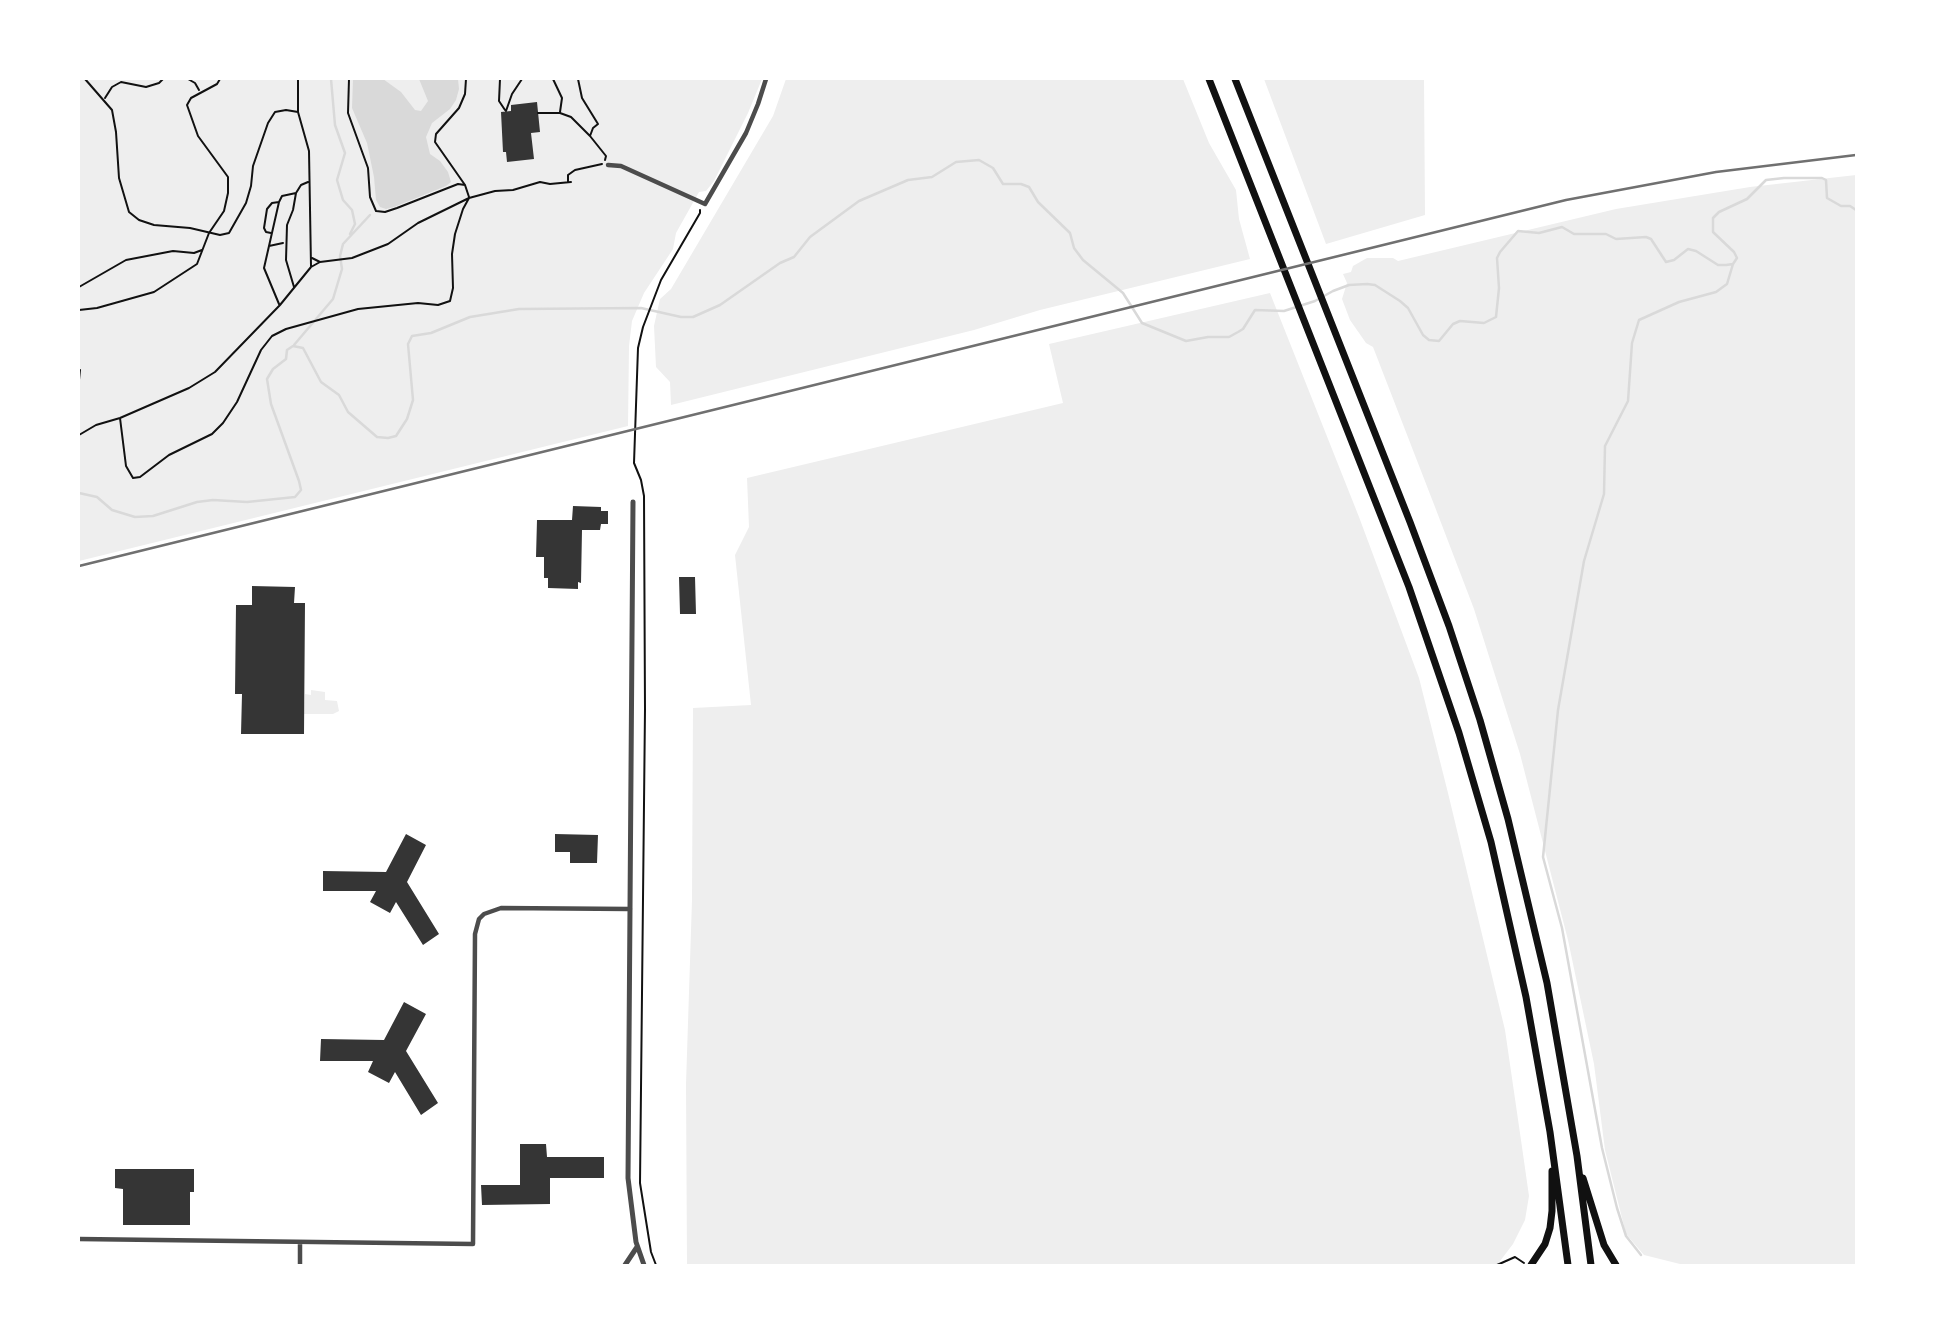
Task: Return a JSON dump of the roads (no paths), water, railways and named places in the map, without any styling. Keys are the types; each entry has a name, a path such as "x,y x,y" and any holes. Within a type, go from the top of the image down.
{"main road":[{"path":"1209,79 1409,587 1459,733 1490,842 1525,997 1550,1132 1568,1265"},
{"path":"1235,79 1431,578 1486,743 1508,819 1549,996 1577,1156 1591,1265"},
{"path":"1529,1265 1545,1244 1551,1220 1550,1132"},
{"path":"1577,1156 1601,1237 1616,1265"}],"street":[{"path":"606,165 621,166 705,204 746,133 766,79"},
{"path":"633,502 628,1178 637,1247 643,1265"},
{"path":"79,1239 472,1244 476,925 484,914 502,908 630,909"},
{"path":"300,1242 300,1265"},
{"path":"625,1265 637,1247"}],"waterway":[{"path":"331,79 335,125 345,153 337,180 343,200 352,210 355,224 350,234"},
{"path":"79,493 97,497 112,510 135,517 153,516 197,502 247,502 295,497 301,490 299,481 271,404 267,379 273,369 286,359 287,350 293,346 303,348 321,382 339,395 348,412 377,437 396,436 407,419 413,400 408,344 412,336 431,333 470,317 519,309 641,308 693,317 720,305 780,263 794,257 810,237 859,201 908,180 932,177 956,162 979,160 993,168 1003,184 1029,187 1038,202 1070,233 1074,248 1083,260 1123,293 1142,323 1186,341 1229,337 1243,329 1255,310 1284,311 1315,301 1349,285 1367,284 1375,285 1400,301 1408,308 1423,335 1429,340 1439,341 1453,324 1460,321 1484,323 1496,317 1499,288 1497,258 1518,231 1539,233 1562,227 1574,234 1606,234 1616,239 1646,237 1651,239 1666,262 1674,260 1688,249 1718,265 1726,265 1733,264 1737,258 1713,232 1713,218 1719,212 1747,199 1766,180 1822,178 1826,180 1827,198 1856,210"},
{"path":"294,345 333,299 342,269 340,256 343,244 370,215"},
{"path":"1641,1255 1626,1236 1602,1148 1562,928 1543,857 1558,710 1584,561 1604,494 1605,446 1628,401 1632,343 1639,320 1679,302 1716,292 1727,284 1733,264"}],"railway":[{"path":"79,566 1566,200 1716,172 1856,155"}]}
